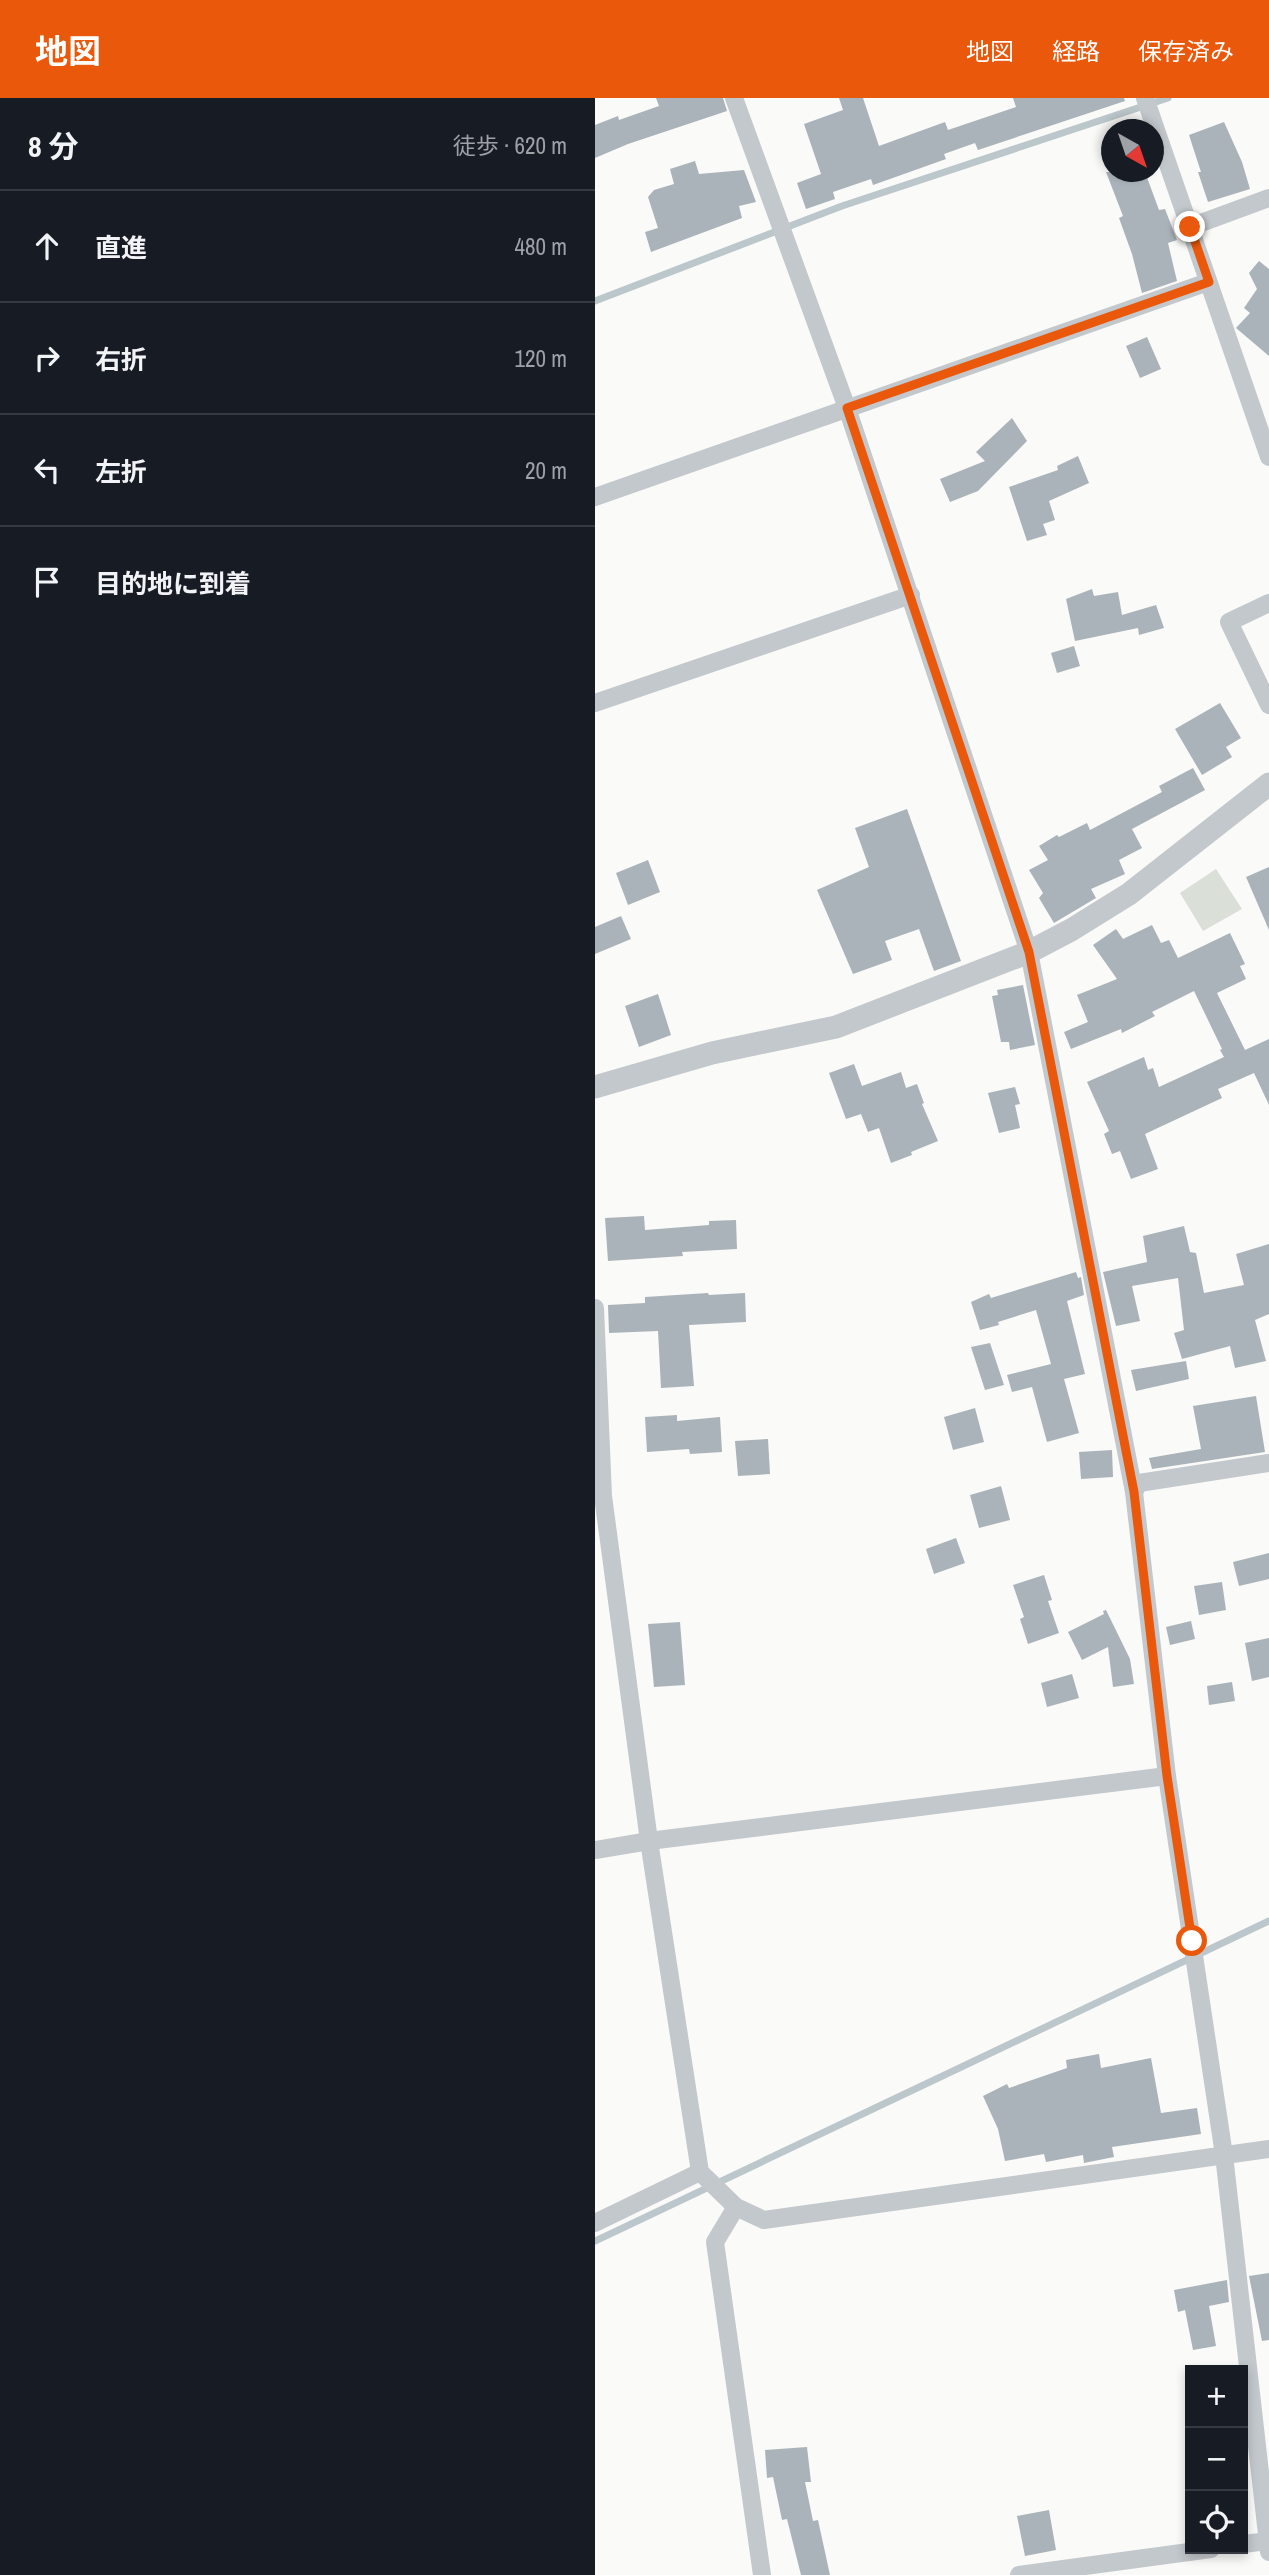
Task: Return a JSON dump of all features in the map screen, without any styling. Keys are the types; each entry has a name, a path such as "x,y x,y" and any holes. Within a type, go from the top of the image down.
{"street":[{"path":"734,98 847,408 1029,952 1134,1492 1167,1776 1224,2155 1268,2545 1248,2544"},
{"path":"1145,98 1269,457"},
{"path":"1190,227 1269,198"},
{"path":"595,497 1209,282"},
{"path":"595,702 911,595"},
{"path":"1269,603 1229,622 1269,705"},
{"path":"595,1087 712,1053 836,1027 1029,952 1129,894 1269,784"},
{"path":"595,1308 599,1496 700,2172 736,2207 764,2220 1269,2149"},
{"path":"1134,1492 1139,1483 1269,1463"},
{"path":"595,1850 1167,1776"},
{"path":"595,2223 700,2172"},
{"path":"736,2207 715,2242 762,2575"},
{"path":"1019,2575 1185,2553"}],"shaded area":[{"path":"1216,869 1242,909 1203,931 1180,893"}],"building":[{"path":"656,98 723,98 727,111 628,144 595,158 595,125 659,106"},
{"path":"839,98 863,98 879,146 945,122 948,130 1016,107 1013,98 1124,98 1125,101 978,150 975,143 944,154 946,159 873,185 871,179 833,192 835,199 806,209 797,183 821,174 804,124 843,110"},
{"path":"1224,122 1242,162 1250,189 1208,202 1189,135"},
{"path":"695,161 699,174 744,170 756,202 739,206 742,218 651,252 645,232 658,228 648,197 654,190 674,184 670,169"},
{"path":"1110,182 1149,182 1159,210 1165,209 1177,240 1168,243 1177,281 1142,293 1119,218 1123,216"},
{"path":"1259,261 1269,269 1269,356 1236,328 1250,313 1244,308 1257,289 1249,273"},
{"path":"1147,337 1161,369 1140,378 1126,346"},
{"path":"1012,418 1027,441 978,491 950,502 940,479 985,461 976,452"},
{"path":"1078,456 1089,483 1049,501 1055,520 1043,524 1047,535 1027,541 1009,487 1058,470 1057,466"},
{"path":"1092,589 1094,596 1118,592 1122,615 1156,605 1164,628 1139,635 1138,628 1075,641 1066,599"},
{"path":"1074,646 1080,666 1057,673 1051,653"},
{"path":"1220,703 1241,738 1226,747 1232,757 1202,775 1175,729"},
{"path":"1193,768 1205,790 1132,829 1142,848 1119,860 1125,874 1091,889 1096,898 1054,923 1039,898 1043,893 1029,870 1048,860 1039,846 1057,835 1059,837 1087,823 1090,830 1162,792 1159,786"},
{"path":"907,809 961,961 934,971 919,929 885,941 892,960 853,974 817,890 869,867 855,828"},
{"path":"648,860 660,892 628,905 616,873"},
{"path":"1269,867 1269,930 1246,877"},
{"path":"621,916 631,939 595,954 595,927"},
{"path":"1152,925 1161,943 1169,940 1178,958 1230,933 1245,964 1240,966 1246,979 1217,993 1245,1050 1269,1039 1269,1105 1254,1073 1218,1089 1222,1098 1145,1134 1158,1169 1131,1179 1120,1151 1112,1154 1104,1134 1109,1131 1087,1082 1144,1057 1148,1070 1153,1068 1159,1087 1224,1057 1194,991 1152,1012 1155,1016 1122,1033 1121,1029 1071,1049 1064,1032 1088,1022 1077,995 1117,979 1093,945 1116,929 1123,939"},
{"path":"1023,985 1035,1045 1010,1050 1009,1042 1001,1042 992,996 998,995 997,990"},
{"path":"658,994 671,1035 639,1047 625,1006"},
{"path":"854,1064 862,1086 901,1072 906,1088 917,1084 924,1103 922,1104 938,1141 891,1163 879,1128 868,1132 861,1114 846,1119 829,1073"},
{"path":"1015,1087 1020,1104 1015,1105 1020,1128 999,1133 988,1093"},
{"path":"644,1216 645,1230 736,1220 737,1249 682,1252 683,1256 608,1261 605,1218"},
{"path":"1184,1226 1190,1252 1196,1253 1204,1293 1244,1285 1236,1254 1269,1244 1269,1314 1255,1320 1266,1361 1235,1368 1230,1346 1182,1359 1174,1333 1184,1330 1178,1278 1132,1286 1140,1321 1116,1326 1103,1272 1147,1262 1143,1236"},
{"path":"1076,1272 1078,1278 1081,1277 1084,1295 1067,1301 1085,1374 1064,1379 1079,1433 1047,1442 1032,1387 1012,1392 1007,1375 1051,1364 1036,1310 980,1330 971,1302 989,1294 991,1298"},
{"path":"745,1293 746,1322 689,1325 694,1386 661,1388 658,1331 609,1333 608,1305 645,1303 645,1297"},
{"path":"990,1343 1004,1385 985,1390 971,1347"},
{"path":"1186,1361 1189,1379 1136,1391 1131,1370"},
{"path":"1256,1396 1265,1452 1152,1469 1149,1458 1201,1449 1193,1406"},
{"path":"975,1408 984,1442 953,1450 944,1417"},
{"path":"677,1415 677,1421 720,1417 722,1452 690,1454 689,1449 647,1452 645,1417"},
{"path":"768,1439 770,1474 738,1476 735,1441"},
{"path":"1112,1450 1113,1477 1081,1479 1079,1452"},
{"path":"1001,1486 1010,1520 979,1528 970,1495"},
{"path":"956,1538 965,1563 934,1574 926,1549"},
{"path":"1269,1553 1269,1579 1239,1586 1233,1562"},
{"path":"1044,1575 1052,1600 1048,1601 1059,1633 1028,1644 1020,1619 1024,1617 1013,1585"},
{"path":"1222,1582 1226,1610 1199,1615 1194,1586"},
{"path":"1106,1610 1130,1659 1134,1684 1113,1687 1108,1647 1082,1660 1068,1632 1104,1614 1103,1611"},
{"path":"1191,1621 1195,1639 1170,1645 1166,1627"},
{"path":"680,1622 685,1685 654,1687 648,1624"},
{"path":"1269,1638 1269,1677 1252,1681 1245,1643"},
{"path":"1072,1674 1079,1698 1047,1707 1041,1683"},
{"path":"1232,1682 1235,1701 1209,1705 1207,1686"},
{"path":"1099,2054 1101,2068 1151,2058 1161,2113 1197,2108 1201,2134 1112,2147 1114,2157 1084,2163 1083,2155 1046,2162 1044,2154 1005,2161 998,2129 983,2096 1007,2084 1009,2088 1067,2068 1066,2060"},
{"path":"1269,2273 1269,2340 1262,2341 1249,2276"},
{"path":"1227,2280 1229,2302 1209,2306 1216,2346 1193,2350 1185,2310 1178,2312 1174,2290"},
{"path":"807,2447 811,2482 805,2482 813,2521 818,2520 830,2575 801,2575 787,2519 782,2520 773,2477 767,2478 765,2450"},
{"path":"1049,2510 1056,2550 1025,2556 1017,2516"}],"waterway":[{"path":"595,301 842,206 1168,98"},
{"path":"595,2241 1269,1921"}],"route":[{"path":"1190,227 1209,282 847,408 1029,952 1134,1492 1167,1776 1192,1941"}]}
